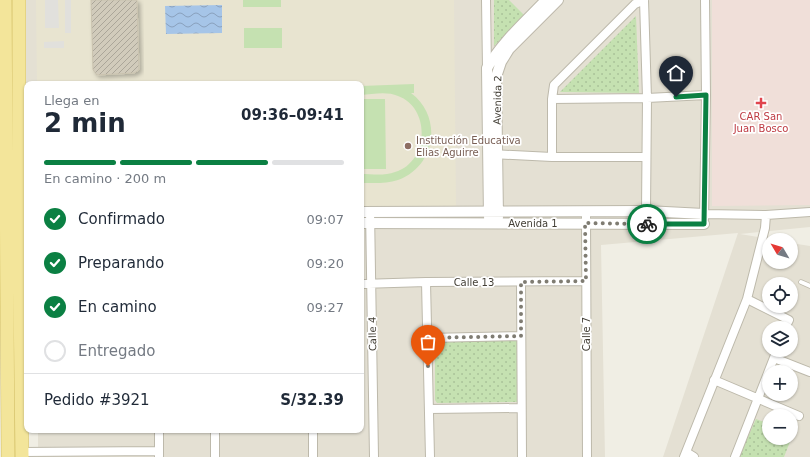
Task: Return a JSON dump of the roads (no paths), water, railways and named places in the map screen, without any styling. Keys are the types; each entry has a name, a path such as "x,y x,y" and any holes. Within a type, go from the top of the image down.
{"main road":[{"path":"5,0 3,267 7,281 8,457"},
{"path":"19,0 23,218 21,281 22,454"},
{"path":"7,281 11,285 16,285 21,281"}],"street":[{"path":"486,0 486,68"},
{"name":"Avenida 2","path":"493,154 486,68 494,54 503,43 546,0"},
{"name":"Avenida 2","path":"494,224 493,154 496,77 501,62 509,49 558,0"},
{"path":"552,157 552,99 554,85 635,4 644,0 646,211"},
{"path":"705,0 706,95 704,219 810,212"},
{"path":"552,99 646,98 706,95"},
{"path":"493,154 552,157 646,157"},
{"name":"Calle 7","path":"586,211 587,457"},
{"name":"Avenida 1","path":"365,212 646,211 704,219"},
{"name":"Calle 4","path":"365,212 371,284 374,457"},
{"path":"694,457 685,454 747,299 765,228 766,215"},
{"name":"Avenida 1","path":"366,223 585,223 704,219"},
{"name":"Calle 13","path":"364,284 586,281"},
{"path":"426,282 430,457"},
{"path":"521,282 522,457"},
{"path":"747,299 788,321"},
{"path":"427,338 521,336"},
{"path":"735,457 774,357"},
{"path":"781,357 810,372"},
{"path":"714,380 799,416"},
{"path":"429,409 521,408"},
{"path":"22,454 159,454 159,433"},
{"path":"215,433 215,457"},
{"path":"313,433 313,457"}],"lane":[{"path":"801,282 810,286"}],"water":[{"path":"222,5 222,33 166,34 165,6"}],"place":[{"name":"CAR San Juan Bosco","path":"761,103"},
{"name":"Institución Educativa Elias Aguirre","path":"408,146"}]}
